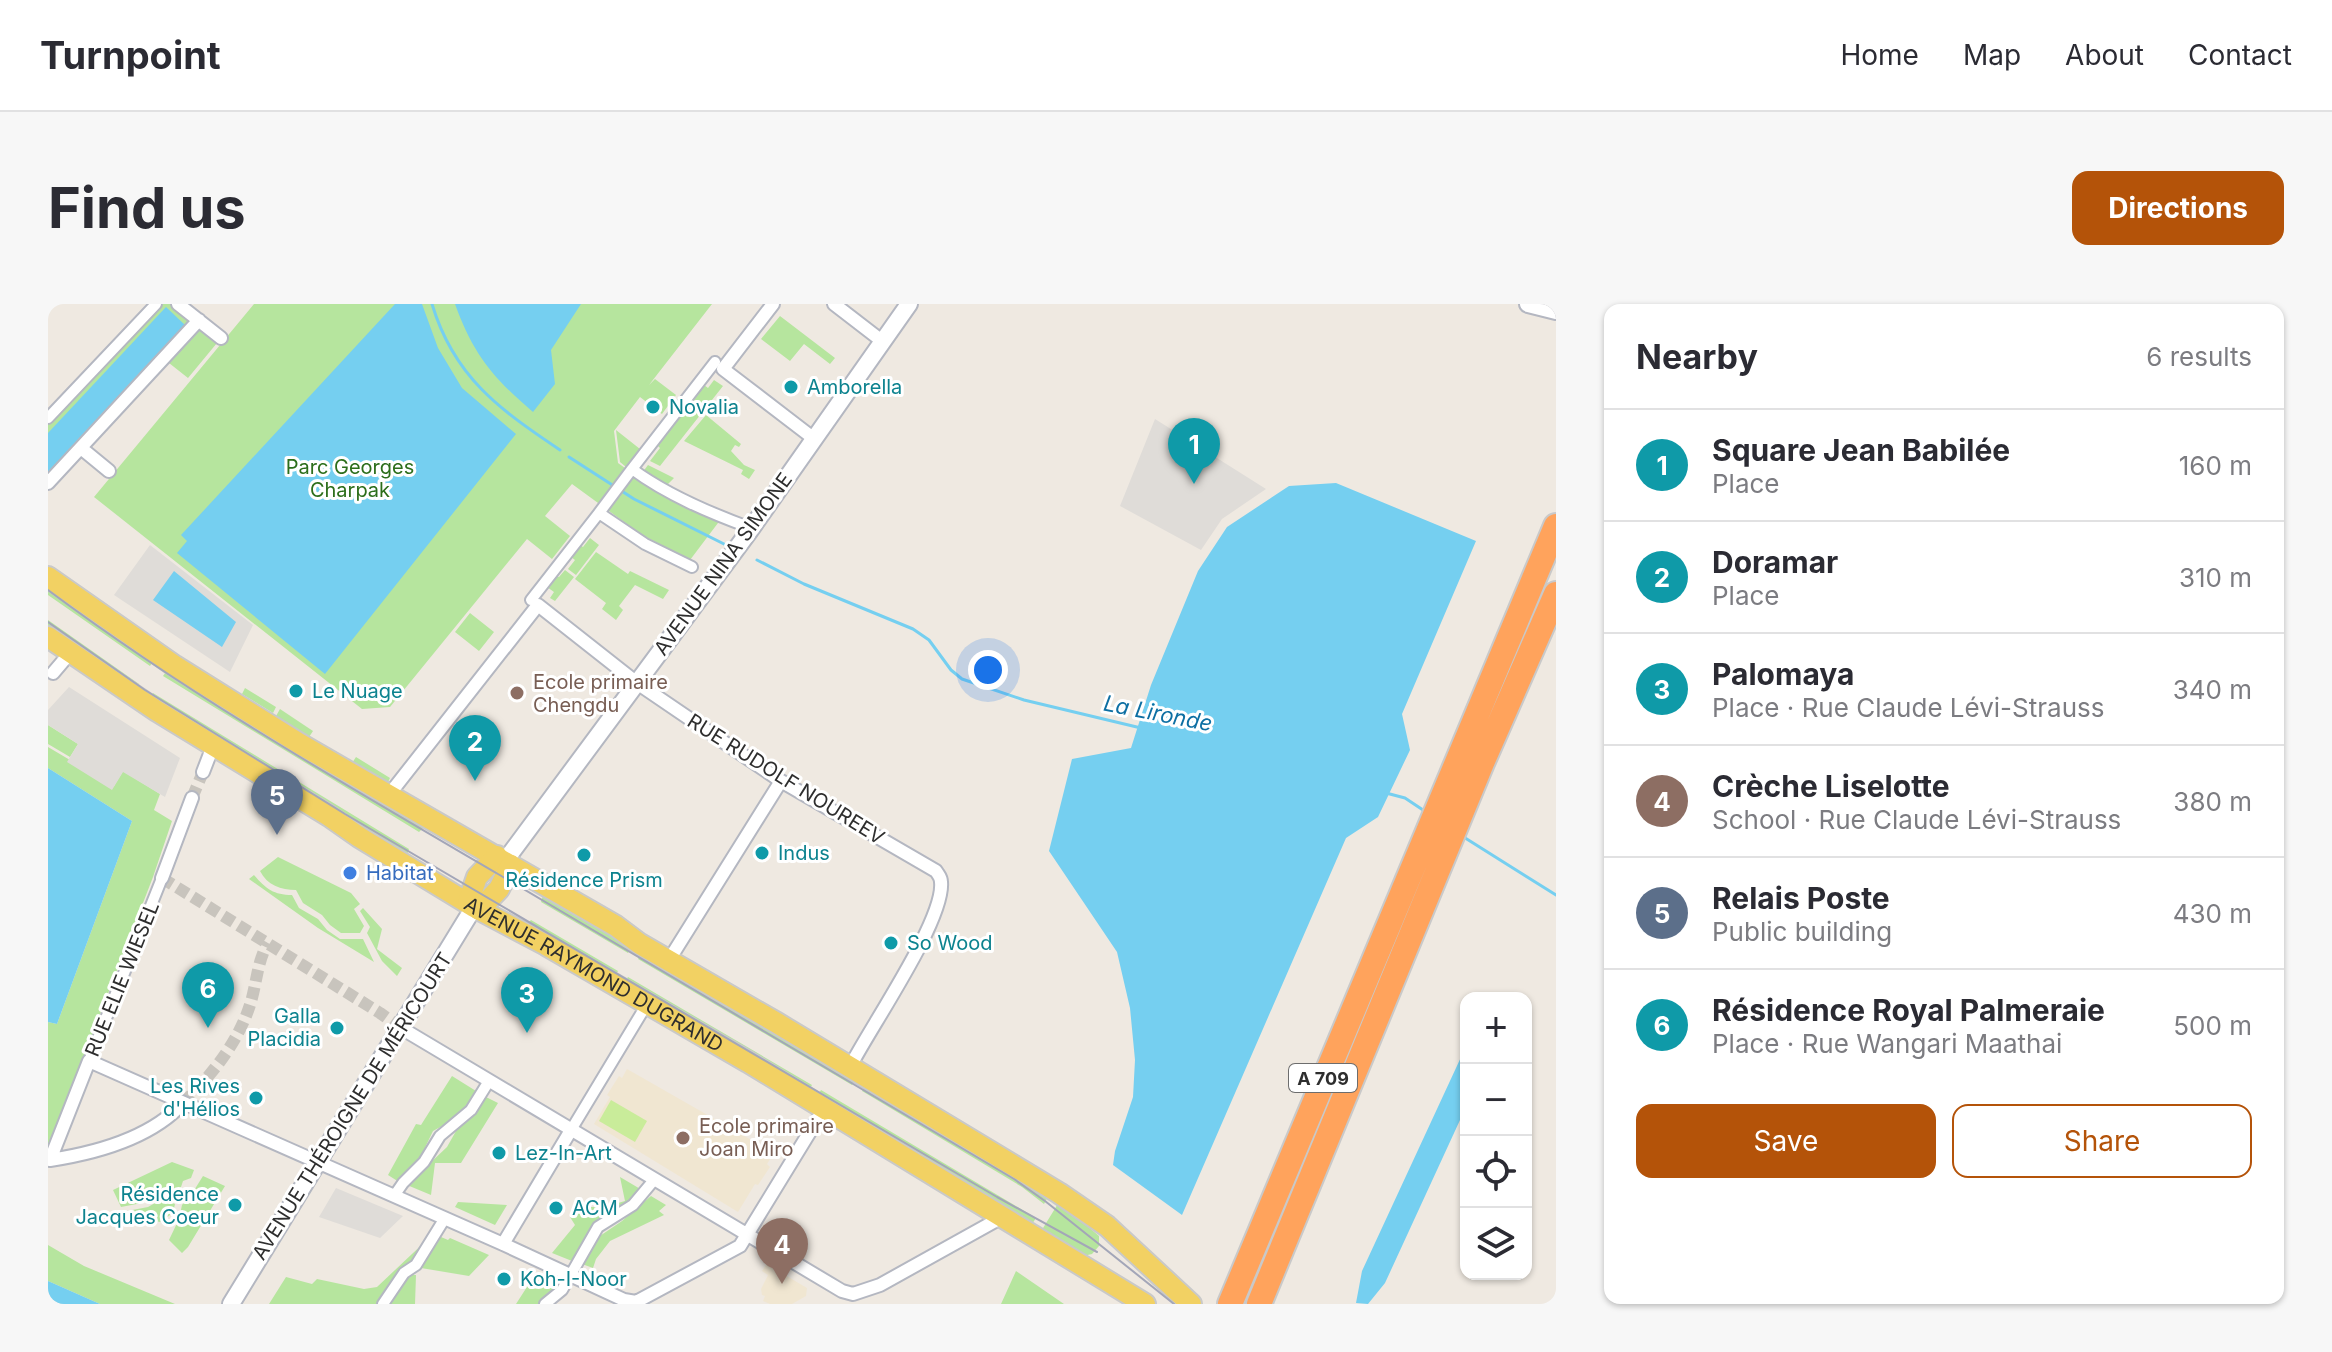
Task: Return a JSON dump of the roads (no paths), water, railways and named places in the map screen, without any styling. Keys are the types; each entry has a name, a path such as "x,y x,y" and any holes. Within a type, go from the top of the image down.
{"highway":[{"name":"A 709","path":"1233,1294 1556,526"},
{"name":"A 709","path":"1261,1298 1482,763 1556,594"}],"main road":[{"path":"48,577 175,666 388,796 616,926 640,944 1021,1169 1107,1226 1191,1304"},
{"name":"AVENUE RAYMOND DUGRAND","path":"48,637 157,711 473,907 546,945 825,1107 1145,1304"},
{"path":"473,907 499,889 504,861"}],"street":[{"path":"48,418 53,405 156,304"},
{"path":"178,304 221,338"},
{"path":"773,304 723,369 813,438"},
{"path":"834,304 882,341"},
{"name":"AVENUE NINA SIMONE","path":"504,861 750,530 909,304"},
{"path":"1528,304 1556,311"},
{"path":"48,483 199,320"},
{"path":"531,600 715,362"},
{"path":"81,448 109,471"},
{"path":"632,469 652,484 750,530"},
{"path":"599,513 645,544 692,567"},
{"name":"RUE RUDOLF NOUREEV","path":"388,796 538,605 637,683 781,781 936,871 941,879 940,894 930,924 850,1067"},
{"path":"53,673 70,653"},
{"path":"203,772 213,746"},
{"path":"669,960 781,781"},
{"name":"RUE ELIE WIESEL","path":"50,1160 192,798"},
{"name":"AVENUE THÉROIGNE DE MÉRICOURT","path":"231,1304 473,907"},
{"path":"503,1244 647,1004"},
{"path":"401,1028 748,1236 828,1283 853,1294 880,1285 1004,1216"},
{"path":"89,1061 624,1300 636,1302 740,1246 825,1107"},
{"path":"394,1196 424,1162 440,1136 471,1110 489,1081"},
{"path":"50,1160 77,1156 135,1136 175,1112 183,1103"},
{"path":"545,1304 562,1290 598,1227 633,1205 654,1180"},
{"path":"383,1304 404,1273 416,1265 445,1218"}],"water":[{"path":"395,304 422,304 438,348 462,388 516,434 325,674 177,553 187,541 181,535"},
{"path":"455,304 581,304 551,350 555,384 533,412 506,388 486,364 469,337"},
{"path":"166,307 185,325 48,472 48,433"},
{"path":"1336,483 1476,541 1402,714 1410,750 1378,817 1346,838 1182,1215 1113,1165 1133,1097 1135,1060 1130,1008 1117,952 1049,851 1072,759 1131,748 1151,685 1198,571 1227,527 1289,486"},
{"path":"174,571 236,622 222,647 153,600"},
{"path":"48,768 132,821 57,1024 48,1022"},
{"path":"1460,1059 1460,1120 1385,1283 1368,1304 1356,1303 1362,1271"},
{"path":"48,1281 100,1304 48,1304"}],"waterway":[{"name":"La Lironde","path":"432,304 453,352 481,389 517,420 560,450"},
{"name":"La Lironde","path":"569,457 634,499 730,547"},
{"name":"La Lironde","path":"757,560 804,584 913,629 929,640 951,670 962,679 1024,700 1141,728"},
{"name":"La Lironde","path":"1386,793 1405,798 1426,812"},
{"name":"La Lironde","path":"1462,836 1556,895"}],"tunnel":[{"path":"192,798 203,772"},
{"path":"162,878 401,1028"},
{"path":"183,1103 215,1068 241,1028 268,943"}],"tram line":[{"path":"48,590 157,667 269,738 1014,1179 1174,1304"},
{"path":"48,622 145,690 345,814 997,1197 1097,1252"}],"place":[{"name":"Amborella","path":"791,387"},
{"name":"Novalia","path":"653,407"},
{"name":"Square Jean Babilée","path":"1194,484"},
{"name":"Le Nuage","path":"296,691"},
{"name":"Ecole primaire Chengdu","path":"517,693"},
{"name":"Doramar","path":"475,781"},
{"name":"Relais Poste","path":"277,835"},
{"name":"Indus","path":"762,853"},
{"name":"Résidence Prism","path":"584,855"},
{"name":"Habitat","path":"350,873"},
{"name":"So Wood","path":"891,943"},
{"name":"Résidence Royal Palmeraie","path":"208,1028"},
{"name":"Galla Placidia","path":"337,1028"},
{"name":"Palomaya","path":"527,1033"},
{"name":"Les Rives d'Hélios","path":"256,1098"},
{"name":"Ecole primaire Joan Miro","path":"683,1138"},
{"name":"Lez-In-Art","path":"499,1153"},
{"name":"Résidence Jacques Coeur","path":"235,1205"},
{"name":"ACM","path":"556,1208"},
{"name":"Koh-I-Noor","path":"504,1279"},
{"name":"Crèche Liselotte","path":"782,1284"}],"park label":[{"name":"Parc Georges Charpak","path":"350,478"}]}
